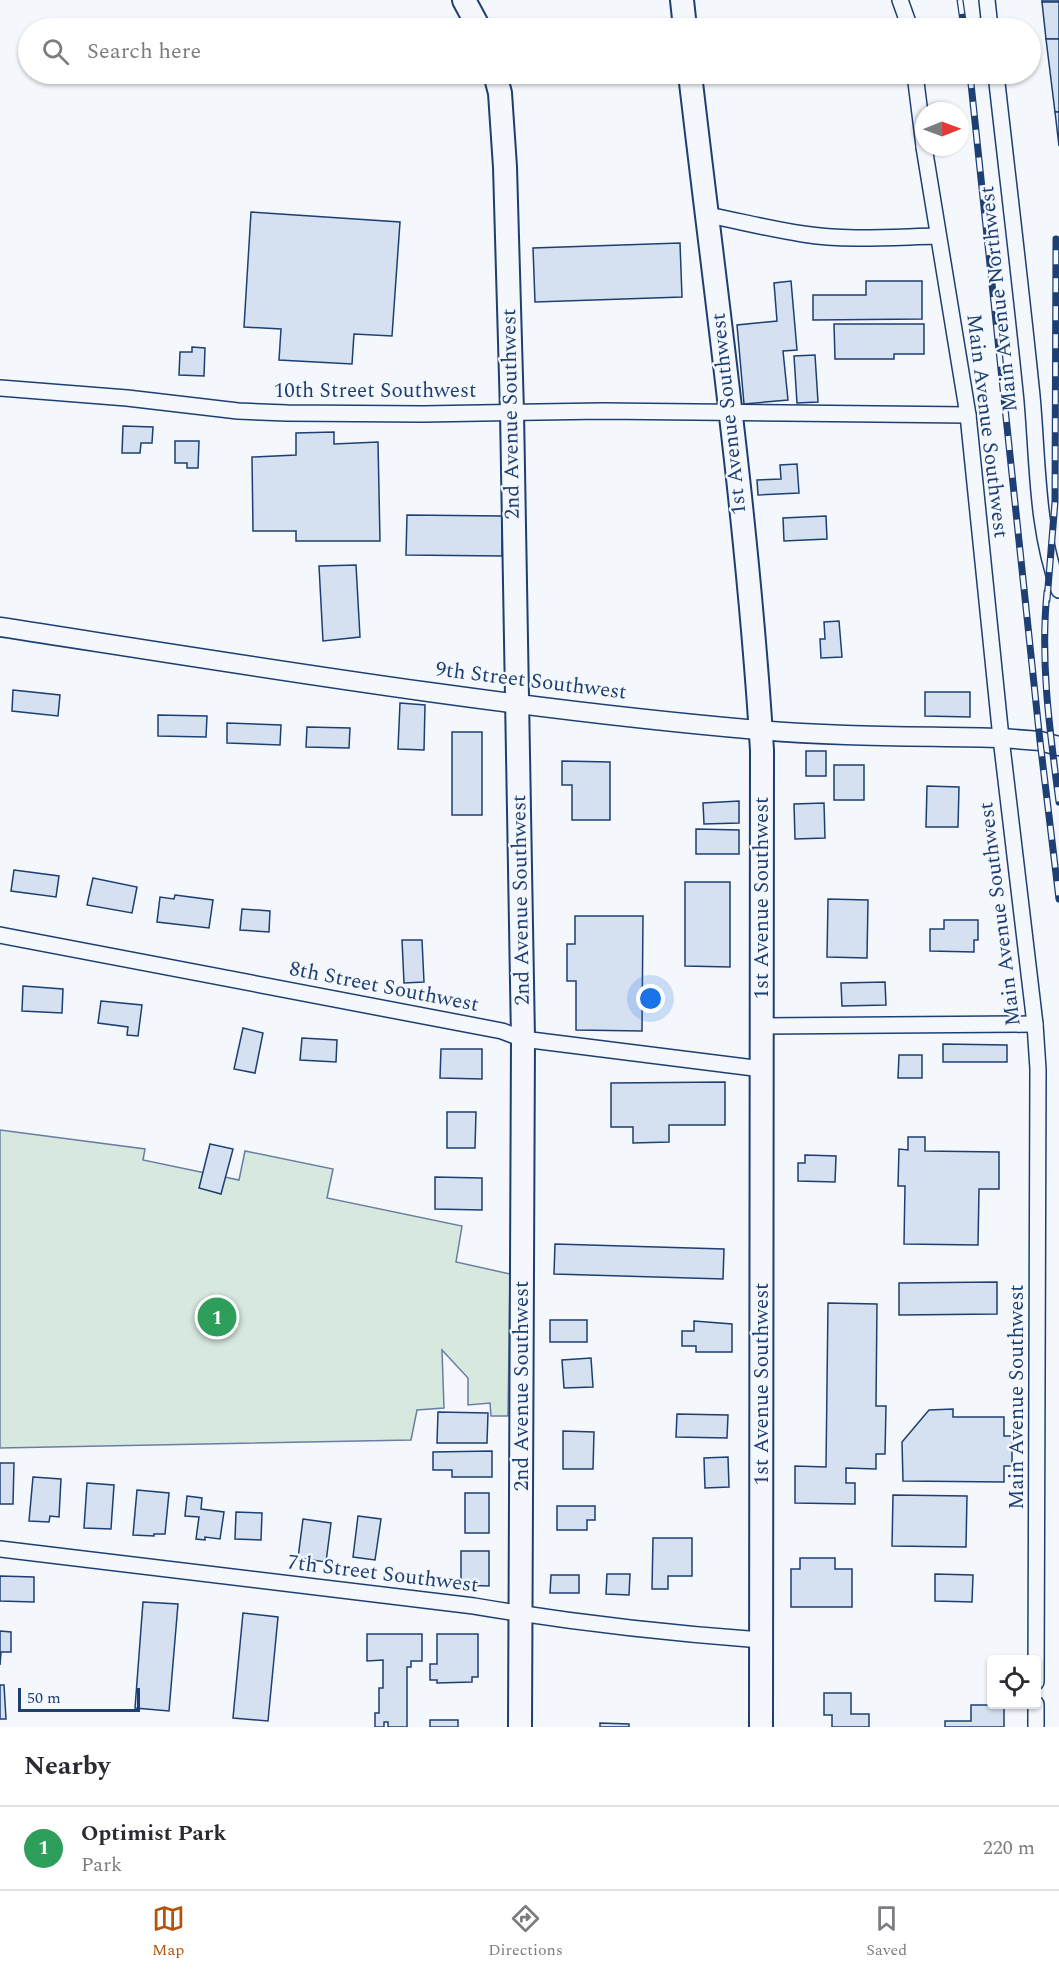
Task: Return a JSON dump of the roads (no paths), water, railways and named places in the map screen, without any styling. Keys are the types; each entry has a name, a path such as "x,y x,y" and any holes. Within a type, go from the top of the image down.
{"main road":[{"path":"464,0 474,18"},
{"path":"681,0 684,18"},
{"name":"2nd Avenue Southwest","path":"498,84 504,152 512,412 523,1039 520,1727"},
{"name":"1st Avenue Southwest","path":"691,84 729,413 761,730 761,1727"}],"street":[{"path":"900,0 906,18"},
{"path":"987,0 989,18"},
{"name":"Main Avenue Southwest","path":"916,84 918,102"},
{"name":"Main Avenue Northwest","path":"997,84 1031,387 1038,487 1050,566 1059,590"},
{"name":"Main Avenue Southwest","path":"925,156 968,415 1001,738 1035,1024 1038,1069 1036,1655"},
{"path":"707,215 828,237 937,236"},
{"name":"10th Street Southwest","path":"0,388 85,394 238,411 412,414 602,411 968,415"},
{"name":"9th Street Southwest","path":"0,627 229,663 517,703 761,730 1001,738 1040,741 1059,746"},
{"name":"8th Street Southwest","path":"0,935 501,1031 523,1039 762,1069"},
{"path":"762,1026 1035,1024"},
{"name":"7th Street Southwest","path":"0,1549 474,1606 520,1614 705,1636 761,1640"},
{"path":"1036,1709 1036,1727"}],"railway":[{"path":"960,0 963,18"},
{"path":"971,84 1040,741 1059,899"},
{"path":"1047,600 1055,502 1056,239"},
{"path":"1047,592 1045,671 1059,802"}],"place":[{"name":"Optimist Park","path":"217,1317"}]}
